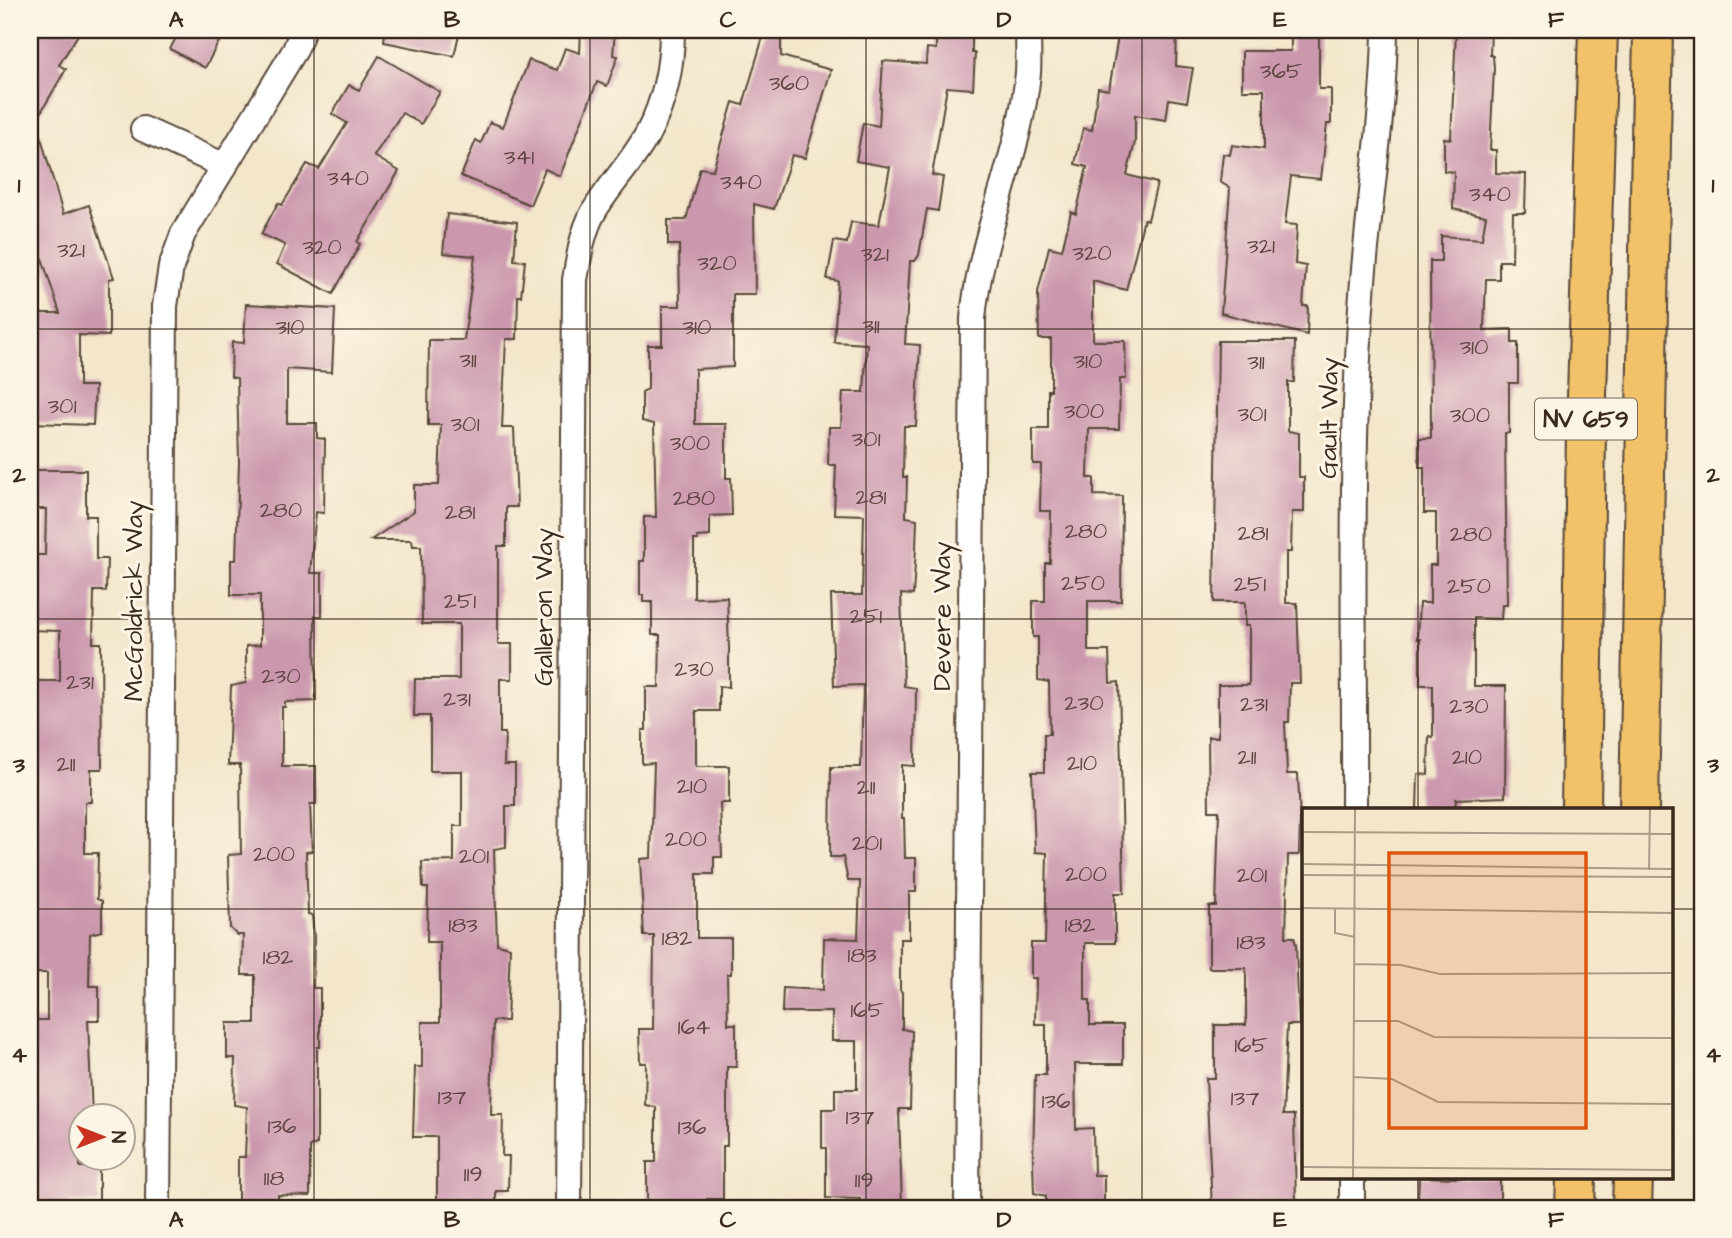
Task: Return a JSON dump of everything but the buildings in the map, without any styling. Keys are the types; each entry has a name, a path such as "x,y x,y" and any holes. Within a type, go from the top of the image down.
{"main road":[{"name":"NV 659","path":"1581,808 1586,443 1598,30"},
{"name":"NV 659","path":"1639,808 1653,30"},
{"path":"1575,1208 1576,1178"},
{"path":"1632,1208 1633,1178"}],"street":[{"name":"McGoldrick Way","path":"158,1208 165,306 171,267 183,234 295,50 303,30"},
{"name":"Galleron Way","path":"569,1208 575,279 580,246 593,213 649,133 663,98 672,55 672,30"},
{"name":"Devere Way","path":"967,1208 973,319 976,286 1022,107 1028,73 1028,30"},
{"name":"Gault Way","path":"1354,808 1357,388 1362,292 1384,75 1385,30"},
{"path":"143,129 225,166"},
{"path":"1352,1178 1352,1208"}]}
